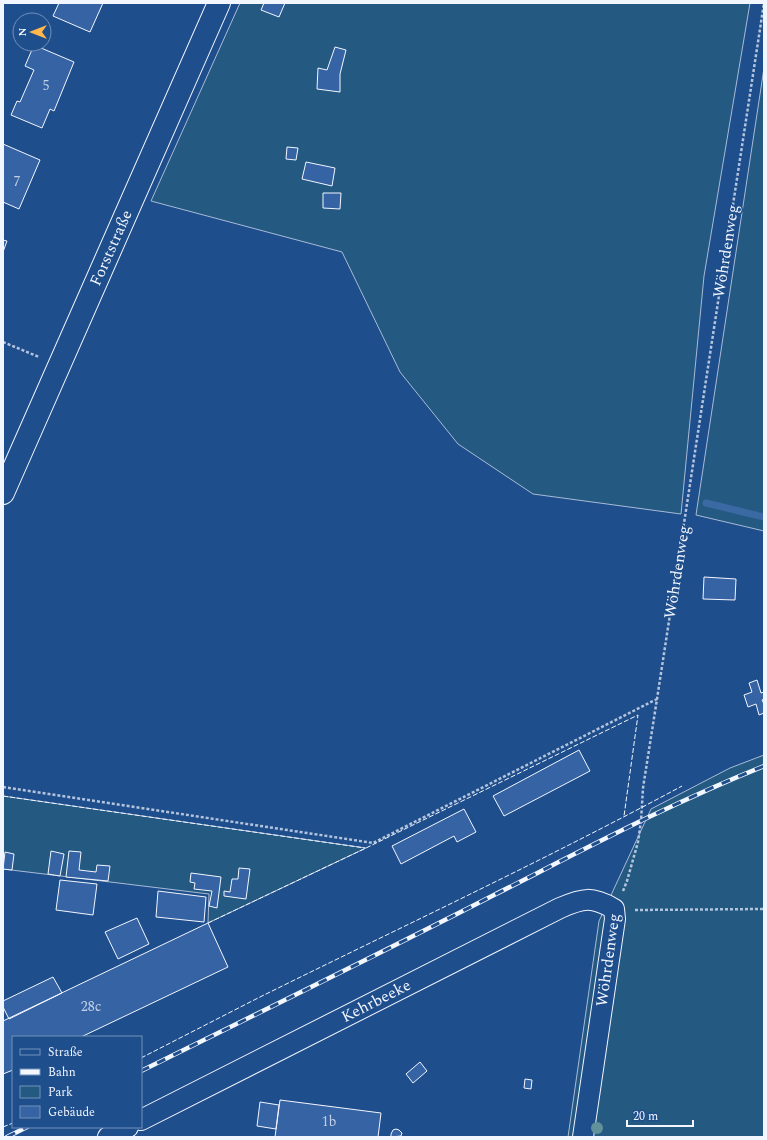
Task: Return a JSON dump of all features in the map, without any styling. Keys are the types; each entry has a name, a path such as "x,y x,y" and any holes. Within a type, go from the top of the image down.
{"main road":[{"name":"Forststraße","path":"3,493 219,3"}],"street":[{"name":"Kehrbeeke","path":"142,1119 560,908 574,902 590,900 601,902 614,909"},
{"name":"Wöhrdenweg","path":"583,1137 615,919 614,909"},
{"path":"108,1137 126,1128"}],"path":[{"name":"Wöhrdenweg","path":"614,909 627,881 638,842 643,788 658,699 764,3"},
{"path":"3,342 41,358"},
{"path":"3,787 373,843 658,699"},
{"path":"614,909 764,909"}],"green space":[{"path":"240,3 750,3 704,276 681,514 533,494 458,444 400,372 342,252 151,201"},
{"path":"764,68 764,531 696,515"},
{"path":"764,755 764,1137 568,1137 599,921 651,809 730,768"},
{"path":"3,796 366,848 208,923 209,894 3,869"}],"building":[{"path":"59,3 103,3 90,32 53,16"},
{"path":"264,3 285,3 279,17 261,10"},
{"path":"335,47 346,50 340,74 340,92 317,89 318,68 327,70"},
{"path":"31,52 50,52 74,62 54,111 50,109 42,128 11,115 17,101 20,102 34,70 25,66"},
{"path":"3,144 40,160 19,209 3,202"},
{"path":"287,147 298,148 296,160 286,159"},
{"path":"306,162 335,168 332,186 302,179"},
{"path":"323,193 341,193 340,209 323,208"},
{"path":"3,240 7,241 3,252"},
{"path":"704,577 736,579 735,600 703,599"},
{"path":"757,680 761,693 764,692 764,699 762,700 764,704 764,713 759,715 756,704 748,707 744,695 752,692 749,683"},
{"path":"579,750 590,771 504,816 493,796"},
{"path":"464,809 476,832 457,842 454,836 401,864 392,846"},
{"path":"51,851 64,854 60,876 48,874"},
{"path":"69,851 81,852 79,870 96,872 97,865 110,866 108,881 66,877"},
{"path":"5,852 14,854 12,870 3,869"},
{"path":"239,868 250,869 246,899 224,896 224,891 230,892 232,879 238,879"},
{"path":"191,873 221,877 217,908 209,906 212,891 194,889 195,883 190,882"},
{"path":"60,880 97,884 93,915 56,910"},
{"path":"158,891 206,897 204,922 156,917"},
{"path":"137,918 149,944 118,959 105,932"},
{"path":"208,923 228,967 83,1036 12,1036 12,1070 3,1074 3,1021"},
{"path":"53,977 62,993 9,1019 3,1007 3,1001"},
{"path":"420,1062 427,1071 413,1083 406,1074"},
{"path":"525,1079 532,1080 531,1089 524,1088"},
{"path":"280,1100 381,1113 378,1137 275,1137"},
{"path":"260,1102 279,1105 276,1129 257,1126"},
{"path":"396,1129 402,1133 401,1136 391,1137 393,1130"}],"waterway":[{"path":"706,503 764,517"}],"railway":[{"path":"142,1071 695,795 764,766"},
{"path":"7,1137 25,1128"}],"fence":[{"path":"208,923 366,848 638,715 624,816"},
{"path":"142,1057 258,998 524,868 682,786"},
{"path":"3,796 365,848"},
{"path":"3,1127 12,1123"}]}
